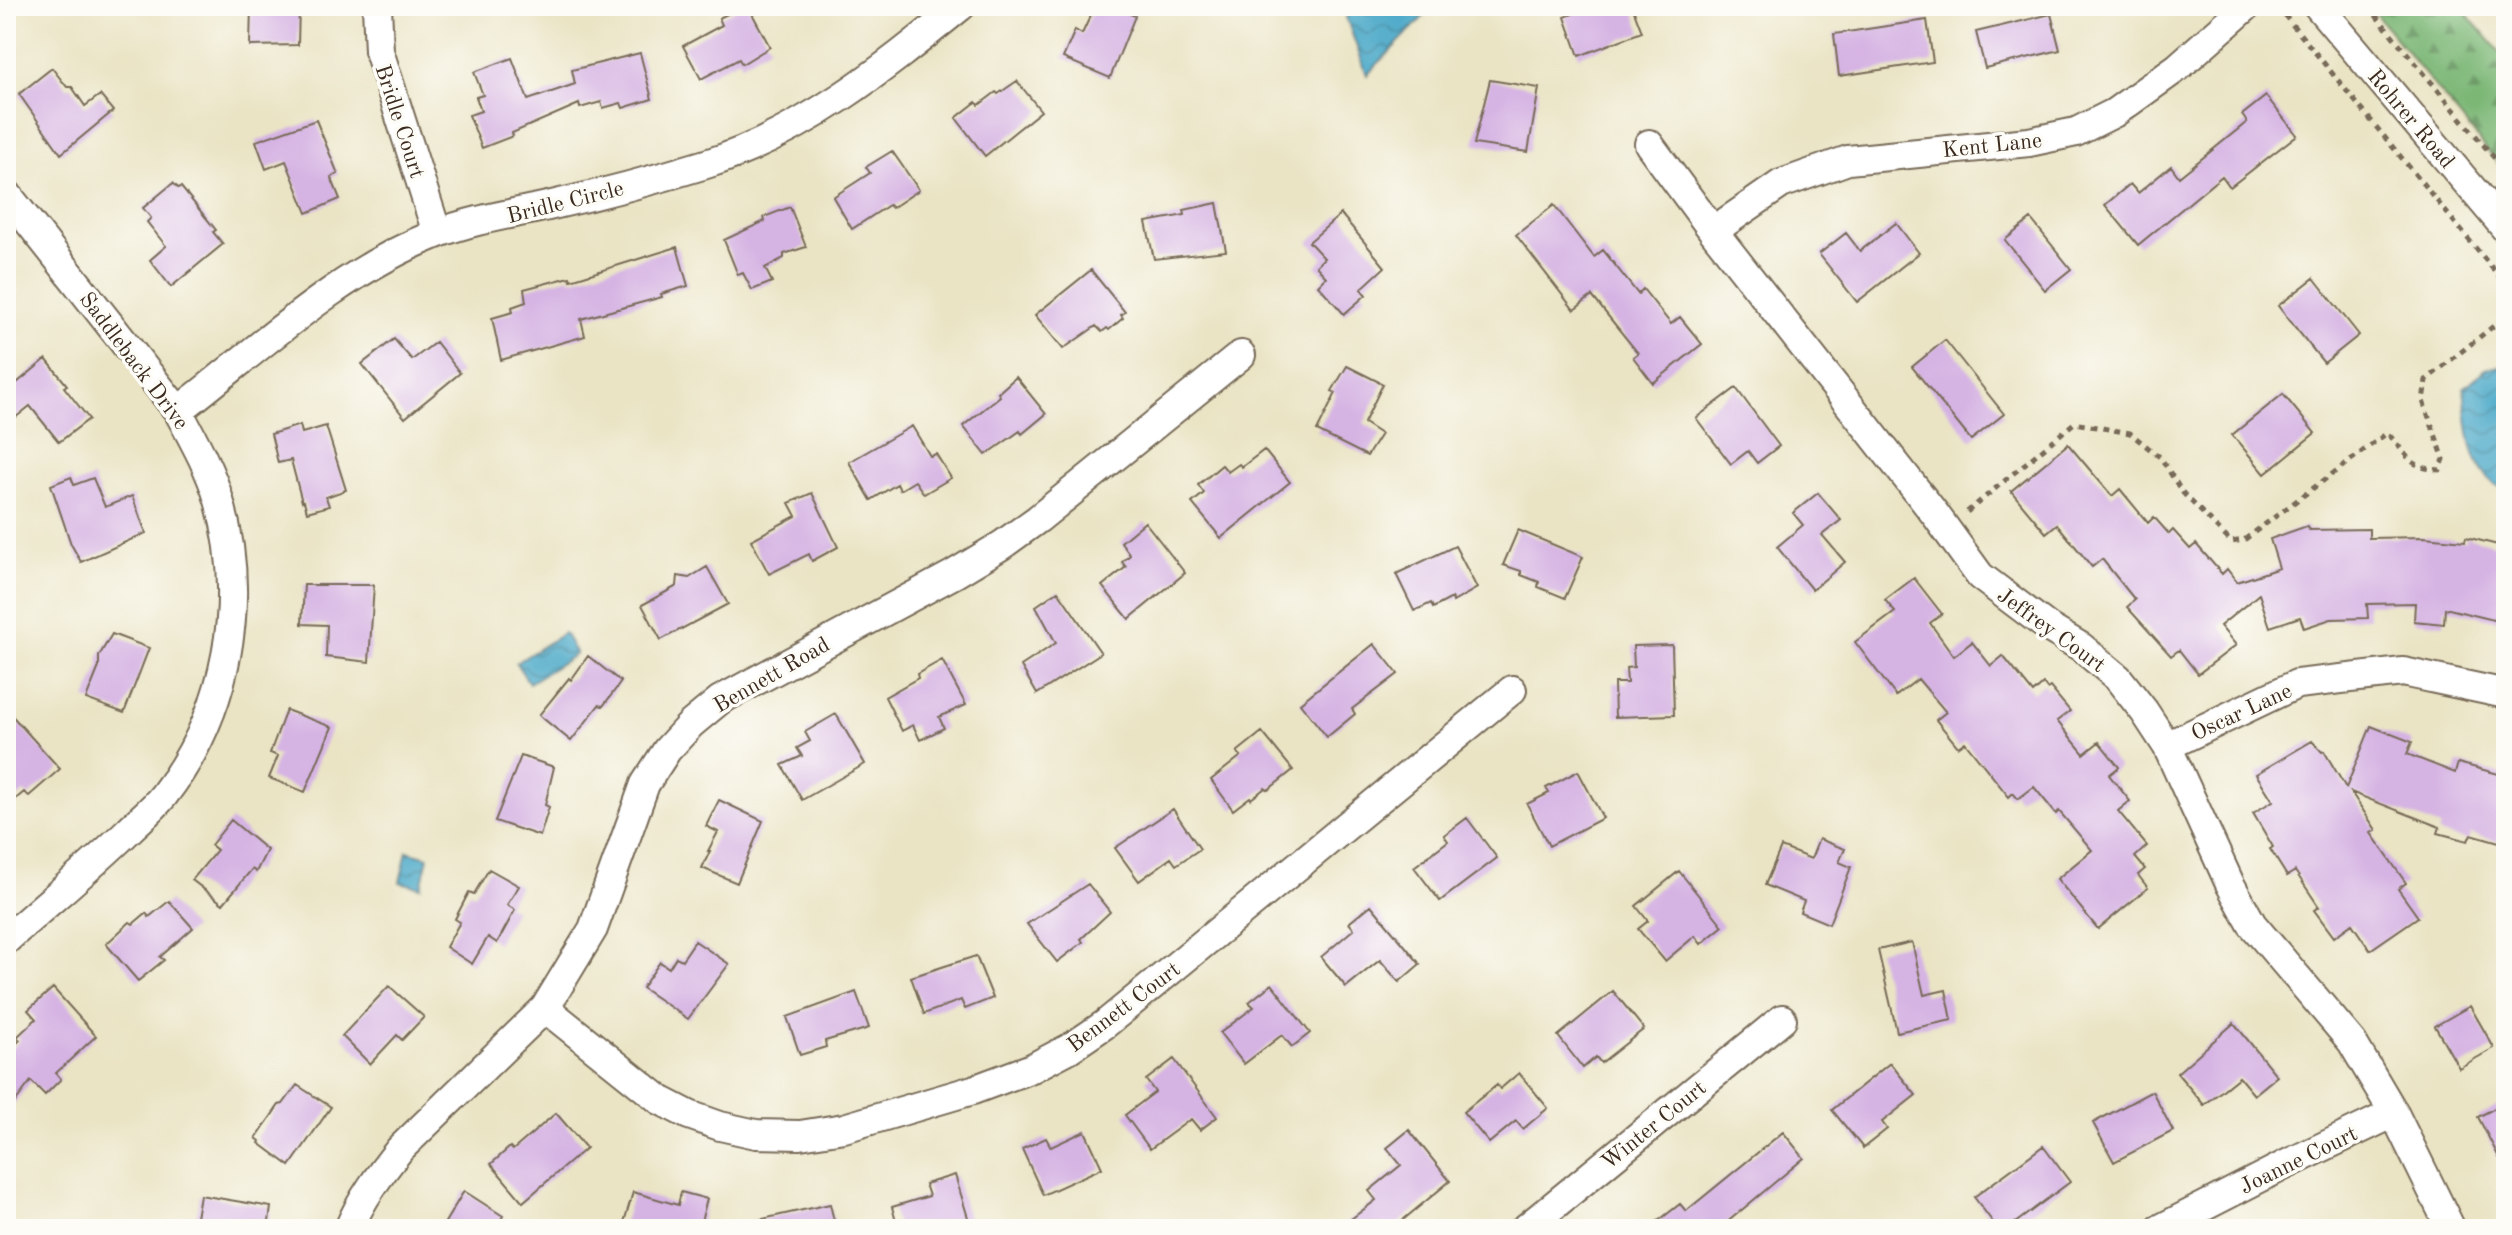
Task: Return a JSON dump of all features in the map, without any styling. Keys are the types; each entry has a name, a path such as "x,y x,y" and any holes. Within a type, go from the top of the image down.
{"street":[{"name":"Bridle Court","path":"377,6 379,51 437,233"},
{"name":"Bridle Circle","path":"178,411 355,276 437,233 708,164 755,145 845,96 961,6"},
{"name":"Kent Lane","path":"1713,231 1781,184 1848,160 2029,142 2076,132 2114,113 2178,67 2247,6"},
{"name":"Rohrer Road","path":"2318,6 2506,229"},
{"name":"Jeffrey Court","path":"1649,144 1980,576 2049,628 2081,647 2118,678 2167,746 2230,884 2252,924 2352,1042 2394,1113 2451,1229"},
{"name":"Saddleback Drive","path":"6,193 178,411 218,498 233,574 232,617 226,661 211,709 193,750 163,796 113,846 6,940"},
{"name":"Bennett Road","path":"349,1229 378,1175 400,1149 545,1008 593,929 645,784 667,750 691,724 720,700 1002,545 1241,355"},
{"name":"Oscar Lane","path":"2167,746 2297,684 2403,672 2506,694"},
{"name":"Bennett Court","path":"545,1008 660,1100 720,1126 756,1134 800,1135 844,1128 973,1090 1032,1068 1104,1025 1512,690"},
{"name":"Winter Court","path":"1525,1229 1782,1019"},
{"name":"Joanne Court","path":"2160,1229 2394,1113"}],"path":[{"path":"2277,6 2506,285"},
{"path":"2368,6 2506,172"},
{"path":"1967,512 2074,423 2130,433 2161,458 2182,492 2231,542 2244,540 2387,433 2401,446 2408,460 2425,469 2440,470 2444,459 2423,401 2426,380 2506,316"}],"green space":[{"path":"2369,6 2460,6 2506,59 2506,173"}],"water":[{"path":"1361,6 1439,6 1427,13 1367,75 1346,17"},
{"path":"2504,365 2506,490 2493,483 2477,460 2469,432 2464,388 2486,369"},
{"path":"564,633 576,654 529,683 516,663"},
{"path":"407,851 428,857 421,887 400,882"}],"building":[{"path":"251,6 299,6 298,45 250,46"},
{"path":"748,6 770,47 742,64 739,59 701,79 683,46 722,25 719,18"},
{"path":"1095,6 1113,6 1135,16 1110,78 1063,58 1075,30 1082,34"},
{"path":"1578,6 1632,6 1642,32 1579,56 1565,17 1580,11"},
{"path":"2051,14 2060,50 1985,68 1976,32"},
{"path":"1927,20 1933,62 1839,76 1834,34"},
{"path":"640,53 652,99 623,108 621,103 603,108 601,102 580,108 579,104 482,148 469,115 481,111 476,97 483,95 474,72 512,58 528,100 575,84 572,70"},
{"path":"52,68 67,87 72,87 85,106 100,95 113,111 61,154 19,94"},
{"path":"1490,80 1539,88 1528,152 1474,144"},
{"path":"1017,81 1041,111 985,156 956,118 976,102 979,105"},
{"path":"2266,96 2297,135 2230,187 2222,176 2138,245 2105,205 2130,184 2138,193 2171,166 2179,177 2247,122 2242,115"},
{"path":"316,120 338,174 331,177 340,199 307,213 286,161 266,169 256,141"},
{"path":"892,151 919,190 852,229 833,197 870,173 866,167"},
{"path":"173,183 181,187 216,230 213,232 223,244 171,287 150,260 166,246 147,222 151,218 143,208"},
{"path":"1217,203 1226,251 1154,259 1146,222 1185,215 1184,210"},
{"path":"1554,205 1594,257 1603,250 1638,294 1643,289 1671,324 1680,317 1702,344 1653,383 1633,357 1638,353 1592,296 1574,310 1516,235"},
{"path":"790,207 806,247 784,254 784,258 765,268 772,282 752,290 743,273 738,275 724,240 765,221 764,217"},
{"path":"1341,214 1385,267 1361,289 1366,295 1344,314 1318,285 1326,277 1316,266 1324,258 1309,242"},
{"path":"2031,219 2071,269 2045,290 2005,240"},
{"path":"1896,223 1919,253 1857,302 1819,254 1846,233 1860,251"},
{"path":"677,247 688,286 661,294 662,297 581,319 585,336 501,360 492,318 513,312 512,307 526,302 524,289 570,277 571,280"},
{"path":"1091,270 1125,312 1121,315 1123,318 1109,330 1107,328 1102,332 1096,326 1063,349 1035,315"},
{"path":"2314,278 2359,335 2324,363 2278,306"},
{"path":"394,339 412,360 436,342 460,373 405,418 362,364"},
{"path":"1945,340 2004,414 1971,440 1912,367"},
{"path":"46,359 89,419 59,442 30,406 15,418 6,408 6,392"},
{"path":"1347,366 1383,384 1364,423 1381,434 1367,456 1317,431 1336,393 1332,391"},
{"path":"1016,377 1046,414 1022,434 1020,431 986,455 963,426 1000,396 998,393"},
{"path":"1736,388 1779,446 1757,463 1748,451 1731,464 1696,418"},
{"path":"2283,394 2315,433 2265,474 2232,435"},
{"path":"300,425 302,433 326,426 346,490 326,497 329,506 307,512 291,460 278,463 271,434"},
{"path":"912,426 930,456 936,454 951,478 924,494 915,481 900,490 897,484 871,500 849,462"},
{"path":"2068,444 2112,496 2120,489 2148,523 2154,517 2169,534 2173,530 2190,549 2196,544 2222,574 2227,569 2237,582 2279,568 2270,539 2307,526 2309,530 2369,529 2369,538 2424,537 2465,541 2466,537 2506,547 2506,623 2445,608 2444,624 2414,621 2415,603 2367,604 2368,618 2331,619 2304,628 2300,617 2270,627 2259,594 2220,626 2236,645 2198,674 2179,650 2171,656 2127,607 2135,600 2102,559 2092,567 2057,524 2046,533 2011,491"},
{"path":"1264,450 1290,482 1221,538 1192,503 1204,493 1198,485 1222,465 1228,472 1239,464 1242,467"},
{"path":"71,477 74,485 93,478 105,507 132,496 146,533 81,562 71,544 51,485"},
{"path":"812,493 838,547 812,561 809,554 769,574 751,540 796,516 789,503"},
{"path":"1818,493 1841,520 1822,535 1845,562 1812,590 1777,547 1803,525 1793,513"},
{"path":"1145,522 1185,573 1129,619 1102,586 1126,567 1122,562 1130,555 1121,542"},
{"path":"1518,530 1583,557 1565,598 1538,587 1539,582 1521,575 1521,571 1503,565"},
{"path":"1455,546 1477,588 1453,602 1452,598 1433,608 1431,603 1414,611 1396,574"},
{"path":"707,567 728,604 661,640 642,605 677,586 678,576 689,578"},
{"path":"1914,578 1942,614 1930,623 1954,656 1972,642 1991,666 2003,656 2033,693 2043,684 2047,689 2050,687 2070,711 2057,721 2084,754 2099,742 2119,767 2109,775 2130,801 2118,811 2147,846 2135,857 2145,869 2138,875 2148,888 2098,929 2057,879 2092,850 2059,811 2056,814 2034,787 2018,799 2013,793 2009,797 1965,742 1958,747 1936,720 1946,712 1918,679 1896,696 1855,642 1895,612 1885,600"},
{"path":"304,585 374,585 369,662 326,657 327,625 302,624"},
{"path":"1058,591 1101,653 1037,694 1021,666 1056,643 1036,606"},
{"path":"112,634 149,648 124,713 86,699 99,667 99,656"},
{"path":"1374,644 1398,674 1352,709 1355,714 1327,737 1300,703"},
{"path":"1672,645 1674,715 1615,717 1614,683 1627,683 1626,668 1634,667 1633,646"},
{"path":"588,656 621,682 571,741 539,715"},
{"path":"942,660 966,705 939,717 944,728 920,740 913,725 902,731 885,697"},
{"path":"6,709 60,769 29,796 24,792 6,807"},
{"path":"286,710 332,727 305,792 269,778 278,756 270,753"},
{"path":"836,714 865,764 802,800 782,765 802,756 797,748 810,741 805,732"},
{"path":"2371,726 2412,742 2407,754 2455,773 2458,763 2506,776 2506,844 2471,834 2468,841 2438,833 2440,827 2351,792 2376,830 2371,833 2406,883 2398,889 2418,917 2370,950 2352,924 2334,937 2314,910 2319,907 2295,871 2287,876 2253,813 2273,801 2256,774 2312,741 2324,751 2346,788"},
{"path":"1262,732 1293,770 1268,790 1265,788 1233,810 1211,780 1241,756 1237,752"},
{"path":"521,756 554,767 545,805 549,807 540,836 495,821"},
{"path":"1578,771 1603,818 1549,846 1527,804 1549,793 1546,788"},
{"path":"719,800 763,821 737,883 702,868 718,832 706,826"},
{"path":"1173,809 1200,849 1176,865 1171,858 1139,881 1115,848"},
{"path":"1467,818 1497,858 1440,901 1414,867 1448,841 1444,835"},
{"path":"231,820 267,850 256,872 252,869 223,904 192,880 217,850 211,845"},
{"path":"1819,839 1845,849 1839,862 1851,867 1829,924 1800,912 1804,901 1765,885 1781,847 1811,859"},
{"path":"489,869 519,886 507,905 515,910 497,943 488,937 472,964 446,947 460,922 455,919 469,892 474,894"},
{"path":"1679,871 1723,926 1701,944 1695,936 1665,961 1638,929 1648,921 1636,906"},
{"path":"1088,884 1110,912 1081,939 1083,942 1057,962 1027,924"},
{"path":"169,901 193,928 160,957 164,960 138,981 106,944 130,922 133,924 146,913 149,917"},
{"path":"1371,905 1420,964 1399,982 1380,960 1346,987 1321,957 1354,929 1349,923"},
{"path":"695,941 729,964 688,1019 642,988 660,962 669,968 676,957 682,960"},
{"path":"1912,942 1924,995 1946,990 1952,1020 1897,1032 1878,950"},
{"path":"976,956 993,998 965,1009 961,1000 924,1014 911,977"},
{"path":"1272,984 1310,1033 1292,1047 1282,1035 1244,1064 1220,1033 1254,1007 1249,1002"},
{"path":"389,986 424,1017 402,1040 397,1035 370,1064 342,1036"},
{"path":"53,988 96,1036 56,1073 61,1079 45,1095 31,1081 6,1114 6,1054 20,1040 17,1037 36,1019 28,1010"},
{"path":"1613,991 1644,1029 1601,1063 1596,1057 1583,1068 1558,1036"},
{"path":"856,992 869,1028 825,1041 826,1047 800,1055 787,1017"},
{"path":"2470,1006 2494,1048 2459,1068 2435,1026"},
{"path":"2234,1023 2277,1076 2254,1095 2239,1077 2204,1105 2177,1073"},
{"path":"1174,1059 1217,1117 1200,1130 1191,1119 1150,1149 1125,1115 1155,1092 1146,1080"},
{"path":"1890,1063 1916,1095 1882,1122 1887,1129 1863,1148 1832,1110"},
{"path":"1519,1073 1548,1108 1523,1129 1516,1121 1489,1143 1463,1112 1497,1085 1500,1089"},
{"path":"297,1085 331,1107 290,1166 256,1138"},
{"path":"2152,1091 2173,1131 2114,1162 2093,1123"},
{"path":"2506,1102 2506,1171 2478,1117"},
{"path":"556,1113 586,1148 523,1202 491,1164 510,1147 513,1150"},
{"path":"1409,1130 1450,1181 1392,1229 1338,1229 1376,1200 1369,1191 1401,1165 1387,1148"},
{"path":"1085,1131 1102,1168 1043,1195 1022,1149 1046,1138 1051,1147"},
{"path":"1783,1132 1804,1158 1719,1229 1648,1229 1680,1204 1686,1211"},
{"path":"2043,1146 2070,1182 2007,1229 1998,1229 1974,1197"},
{"path":"955,1175 969,1221 942,1229 898,1229 892,1207 929,1196 925,1184"},
{"path":"464,1191 503,1216 495,1229 441,1229"},
{"path":"633,1192 678,1205 681,1192 707,1199 699,1229 622,1229"},
{"path":"200,1195 271,1207 268,1229 194,1229"},
{"path":"830,1204 836,1229 759,1229 758,1220"}]}
